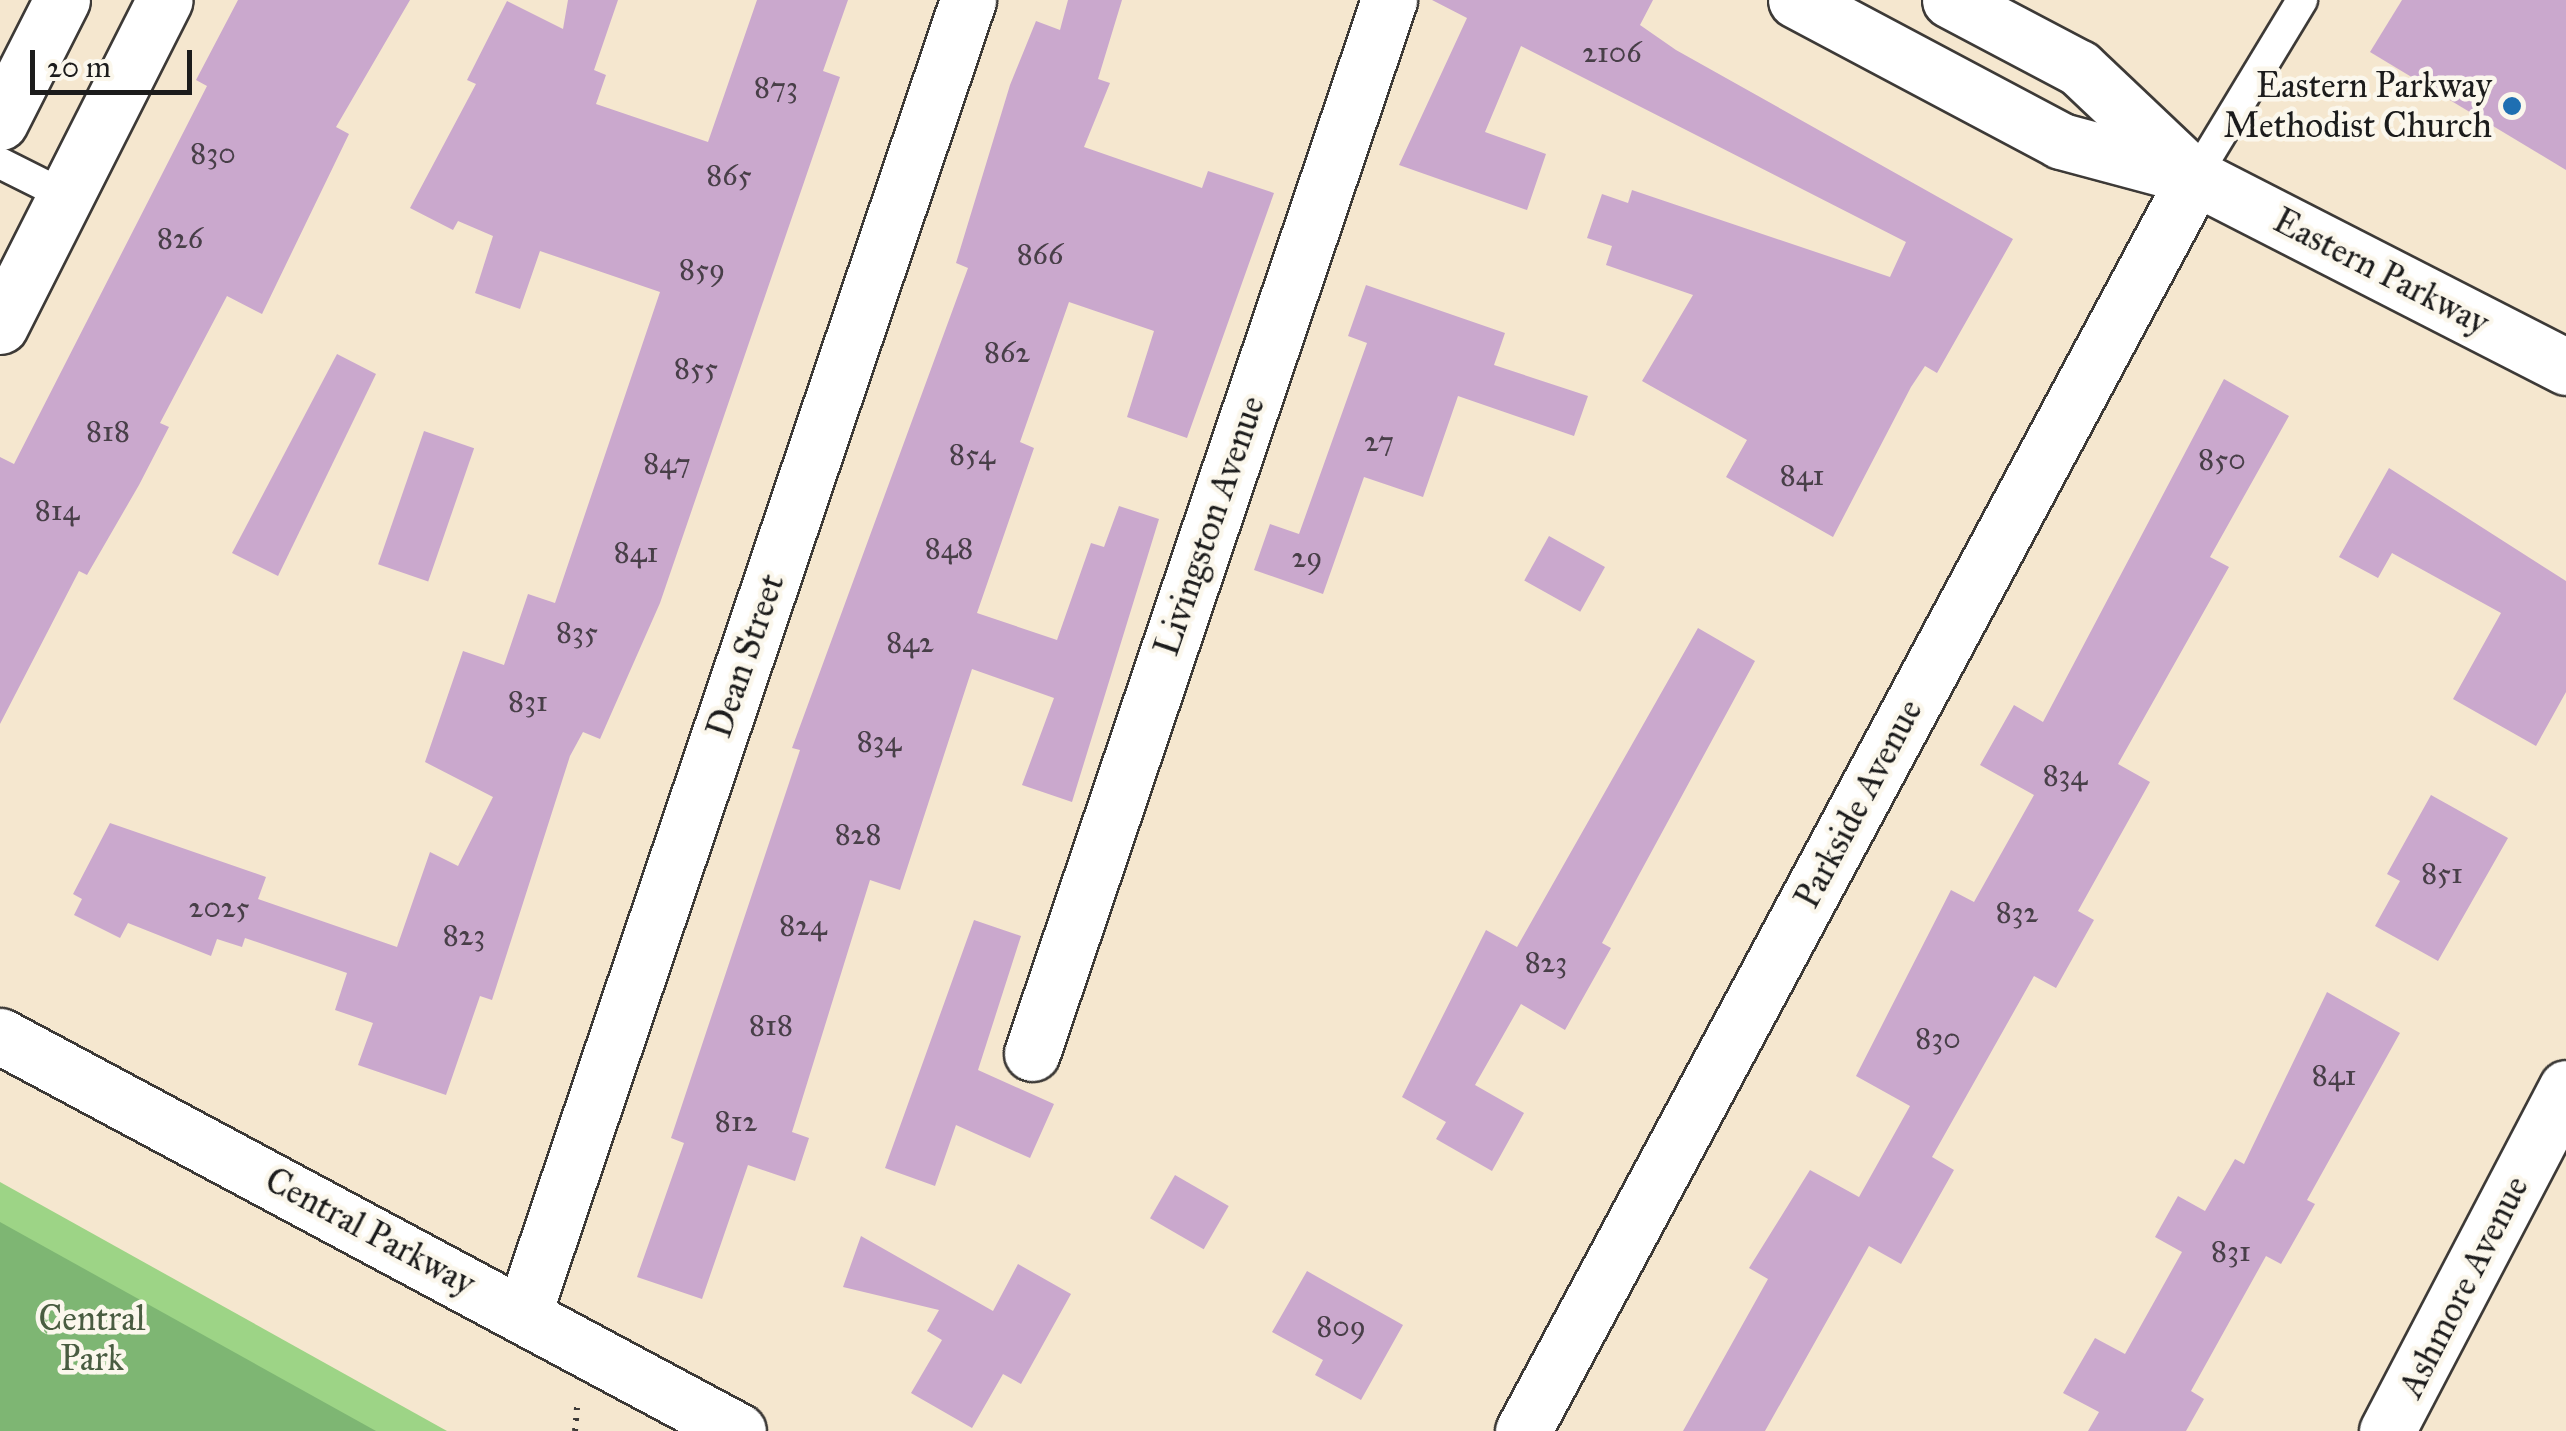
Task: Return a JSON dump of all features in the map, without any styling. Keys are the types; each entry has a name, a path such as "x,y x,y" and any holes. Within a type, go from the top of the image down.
{"street":[{"path":"0,122 62,0"},
{"path":"0,326 165,0"},
{"name":"Dean Street","path":"524,1312 968,0"},
{"name":"Livingston Avenue","path":"1032,1053 1388,0"},
{"name":"Eastern Parkway","path":"1796,0 2061,141 2195,177 2566,366"},
{"name":"Eastern Parkway","path":"1950,0 2079,68 2195,177"},
{"name":"Parkside Avenue","path":"1523,1431 2195,177"},
{"name":"Central Parkway","path":"0,1036 524,1312 738,1431"},
{"name":"Ashmore Avenue","path":"2387,1431 2566,1088"}],"lane":[{"path":"2195,177 2302,0"},
{"path":"0,163 66,196"}],"path":[{"path":"575,1431 577,1406"}],"green space":[{"name":"Central Park","path":"0,1182 447,1431 0,1431"},
{"name":"Central Park","path":"0,1222 376,1431 0,1431"}],"building":[{"path":"238,0 410,0 336,127 349,134 262,314 227,296 160,423 169,427 139,485 87,575 79,571 0,724 0,457 14,464 207,86 196,80"},
{"path":"568,0 618,0 594,70 606,75 596,104 708,142 757,0 848,0 823,71 840,77 660,603 600,739 583,732 570,756 492,1000 480,996 446,1095 358,1065 373,1023 335,1010 347,973 245,938 242,947 217,939 211,956 128,923 120,938 74,915 82,899 73,894 110,823 266,877 258,899 397,947 430,852 458,866 493,797 425,762 463,651 504,665 528,594 555,603 660,292 540,251 520,309 475,293 493,236 458,221 453,230 410,208 476,84 467,80 507,1 563,29"},
{"path":"1068,0 1122,0 1098,79 1110,83 1084,147 1202,188 1208,171 1274,193 1187,438 1127,417 1154,331 1069,302 1020,442 1034,448 977,613 1057,640 1091,543 1104,547 1119,506 1159,519 1072,802 1022,785 1054,698 972,669 900,890 870,880 792,1132 809,1138 795,1181 748,1165 702,1299 637,1277 684,1143 671,1138 800,750 792,748 968,268 956,263 1010,85 1036,21 1060,30"},
{"path":"1432,0 1653,0 1640,25 1676,50 2013,239 1937,373 1925,366 1911,387 1833,537 1726,477 1747,440 1642,381 1693,295 1606,265 1612,246 1587,238 1602,194 1628,203 1632,190 1890,277 1906,242 1521,46 1485,132 1546,154 1527,210 1399,165 1467,18"},
{"name":"Eastern Parkway Methodist Church","path":"2402,0 2566,0 2566,170 2370,52"},
{"path":"1366,285 1505,333 1494,365 1588,396 1574,436 1458,396 1423,497 1364,477 1323,594 1254,570 1270,524 1299,534 1367,343 1348,336"},
{"path":"337,354 376,374 278,576 232,553"},
{"path":"2224,379 2289,416 2210,557 2229,567 2118,764 2150,782 2078,911 2094,920 2056,988 2034,976 1932,1157 1954,1170 1901,1264 1869,1246 1765,1431 1683,1431 1768,1279 1749,1268 1810,1170 1859,1197 1910,1106 1856,1076 1951,890 1974,902 2034,795 1980,765 2014,705 2043,722"},
{"path":"424,431 474,448 428,582 378,564"},
{"path":"2389,468 2566,581 2566,692 2536,746 2453,699 2501,613 2392,553 2378,578 2339,557"},
{"path":"1549,536 1605,567 1580,612 1524,581"},
{"path":"1698,628 1755,661 1602,943 1611,948 1565,1030 1521,1004 1475,1085 1524,1113 1492,1171 1436,1139 1446,1122 1402,1097 1486,930 1517,947"},
{"path":"2431,795 2508,838 2438,961 2375,926 2400,881 2387,874"},
{"path":"974,920 1021,936 978,1070 1054,1104 1030,1158 956,1125 935,1186 885,1168"},
{"path":"2327,992 2400,1033 2307,1200 2315,1204 2281,1264 2266,1256 2191,1391 2204,1399 2186,1431 2088,1431 2099,1412 2063,1393 2095,1338 2125,1354 2182,1252 2155,1237 2178,1196 2205,1211 2235,1159 2244,1164"},
{"path":"1175,1175 1229,1206 1204,1249 1150,1218"},
{"path":"861,1236 993,1311 1018,1264 1071,1294 1021,1384 1003,1374 972,1428 911,1393 942,1340 927,1331 939,1310 843,1287"},
{"path":"1307,1271 1403,1325 1361,1400 1315,1375 1323,1360 1272,1332"}],"place":[{"name":"Eastern Parkway Methodist Church","path":"2512,106"}]}
